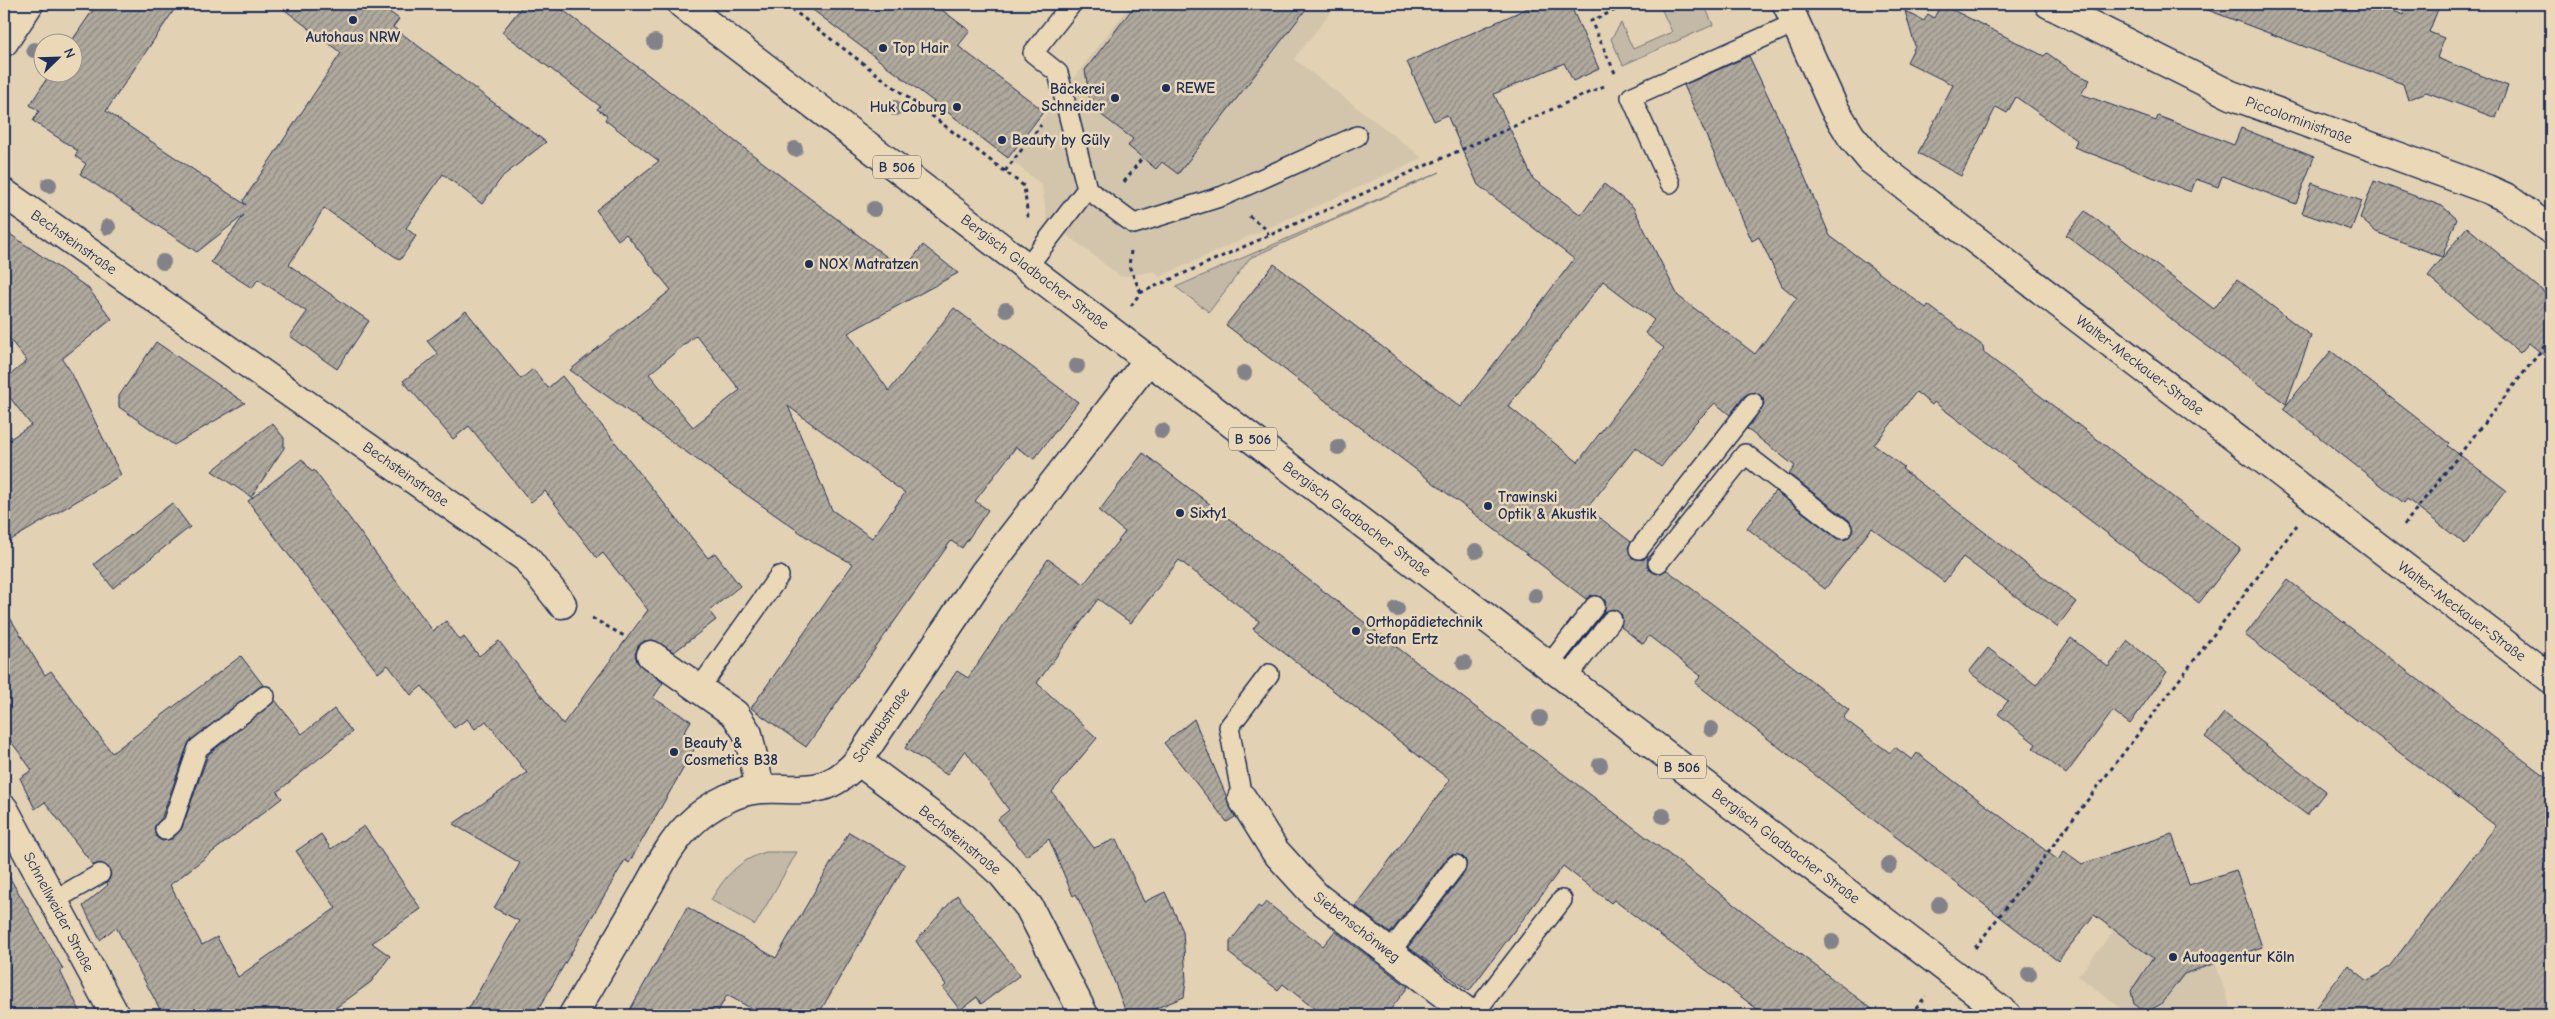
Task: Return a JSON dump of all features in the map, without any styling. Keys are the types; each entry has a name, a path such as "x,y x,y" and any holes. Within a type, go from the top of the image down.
{"street":[{"path":"4,42 29,4"},
{"name":"Bergisch Gladbacher Straße","path":"682,4 2007,1015"},
{"name":"Piccoloministraße","path":"2053,5 2231,95 2505,197 2551,230"},
{"name":"Walter-Meckauer-Straße","path":"1789,8 1834,108 1851,136 1871,160 2551,679"},
{"name":"Bechsteinstraße","path":"4,194 526,558 562,604"},
{"name":"Schwabstraße","path":"573,1015 667,854 687,827 706,810 729,797 760,788 825,786 846,774 858,761 984,573 1149,359"},
{"path":"651,655 735,714 748,734 760,788"},
{"name":"Bechsteinstraße","path":"858,761 962,838 1002,874 1029,907 1084,1015"},
{"name":"Siebenschönweg","path":"1242,798 1275,851 1316,896 1472,1015"},
{"name":"Schnellweider Straße","path":"4,809 115,1015"}],"lane":[{"path":"1070,6 1033,53 1058,73 1087,189 1134,224 1223,196 1357,136"},
{"path":"1670,183 1631,97 1789,8"},
{"path":"1027,266 1087,189"},
{"path":"1640,548 1753,403"},
{"path":"1658,563 1745,454 1842,529"},
{"path":"699,689 779,576"},
{"path":"1557,672 1595,606"},
{"path":"1557,672 1612,620"},
{"path":"1242,798 1229,727 1269,674"},
{"path":"164,830 172,824 198,748 265,696"},
{"path":"1390,952 1456,866"},
{"path":"53,902 100,874"},
{"path":"1472,1015 1562,900"}],"path":[{"path":"785,4 1024,186 1029,226 1047,240"},
{"path":"1610,62 1591,21 1629,4"},
{"path":"1112,331 1141,293 1609,84"},
{"path":"1005,171 1044,121"},
{"path":"1134,224 1129,266 1141,293"},
{"path":"1124,299 1131,305"},
{"path":"2383,551 2551,338"},
{"path":"1950,972 1978,943 2316,500"},
{"path":"562,604 614,628 651,655"}],"shaded area":[{"path":"1131,4 1337,4 1294,59 1423,158 1159,277 1155,271 1121,277 1047,219 1042,185 1011,160"},
{"path":"1659,4 1704,4 1713,25 1623,65 1611,39 1621,23 1633,49 1672,32"},
{"path":"1440,172 1250,258 1209,312 1176,287"},
{"path":"2171,833 2233,1015 2130,1015 2078,976 2115,929 2118,902 2103,856"},
{"path":"766,852 797,852 755,925 711,900 727,876 740,864"}],"building":[{"path":"97,4 178,4 106,111 246,205 243,201 341,53 277,4 379,4 399,19 393,27 546,142 503,176 482,204 443,174 406,228 416,236 400,260 324,208 289,265 369,321 337,369 290,336 307,312 258,279 252,288 211,262 244,215 197,252 80,174 86,164 75,156 78,151 33,121 39,111 30,105 45,82 82,82 82,32 78,32"},
{"path":"524,4 555,4 904,270 923,245 958,273 848,333 889,391 954,308 1078,402 1034,459 1016,447 975,501 988,510 962,548 951,541 806,747 751,708 853,564 815,543 570,370 671,290 626,234 618,240 596,210 659,161 605,120 607,116 597,109 600,106 502,32","holes":["696,335 740,390 693,427 649,374","788,406 905,493 872,538 832,510"]},
{"path":"805,4 934,4 970,31 958,46 1044,111 1008,158"},
{"name":"REWE","path":"1136,4 1310,4 1178,174 1162,162 1156,169 1128,146 1133,139 1091,107 1085,70"},
{"path":"1537,4 1570,4 1599,69 1573,81 1564,63 1494,94 1533,179 1581,215 1604,184 1633,207 1678,296 1755,354 1797,298 1782,286 1759,237 1752,241 1684,85 1749,56 1788,138 1830,236 1926,308 1928,305 1983,346 1984,353 2241,549 2199,603 1934,402 1932,405 1916,392 1874,445 1904,467 1902,469 2076,602 2057,627 1963,557 1944,582 1872,528 1825,589 1747,528 1775,491 1836,538 1847,539 1853,530 1849,520 1789,474 1795,466 1747,429 1764,405 1763,398 1755,392 1744,396 1730,415 1715,403 1695,423 1661,467 1636,447 1587,508 1631,542 1628,548 1632,558 1643,560 1648,555 1647,567 1651,571 1657,574 1667,570 1727,615 1849,710 1843,718 1890,753 1895,747 1912,760 1917,753 2058,860 2064,851 2082,864 2172,834 2189,885 2236,870 2262,947 2184,974 2161,1004 2150,1010 2141,1009 2134,1004 2131,991 2153,958 2094,915 2058,961 1695,683 1701,676 1649,636 1643,644 1621,627 1622,615 1614,609 1604,612 1606,602 1602,597 1591,595 1586,599 1226,325 1274,264 1461,407 1574,259 1478,185 1447,115 1434,121 1407,62","holes":["1603,281 1654,320 1645,333 1664,348 1578,462 1508,406"]},
{"path":"1941,4 2044,56 2047,53 2075,73 2090,80 2081,94 2156,121 2158,116 2234,145 2241,128 2314,157 2296,204 2222,176 2218,187 2196,179 2191,192 2074,147 2077,140 2016,97 2007,113 1996,107 1961,176 1918,153 1953,85 1907,62 1915,46 1905,11 1924,21 1928,14 1934,18"},
{"path":"2200,4 2374,4 2404,15 2409,4 2440,4 2429,32 2444,38 2437,58 2508,86 2496,118 2426,92 2408,100 2403,84 2200,7"},
{"path":"2374,181 2442,206 2457,219 2442,257 2376,232 2360,218"},
{"path":"2312,183 2362,201 2351,230 2302,213"},
{"path":"2085,211 2214,309 2237,279 2311,336 2286,404 2176,323 2141,293 2066,235"},
{"path":"2467,227 2551,298 2551,361 2529,343 2520,353 2428,276"},
{"path":"4,230 88,288 112,319 63,358 63,360 71,372 121,475 4,544 4,443 31,425 4,390 4,380 27,361 4,332"},
{"path":"466,311 521,379 533,369 548,388 562,376 708,558 715,553 740,586 709,611 716,620 674,652 653,640 644,641 638,646 635,654 637,662 663,683 653,698 691,721 684,732 699,741 629,863 625,860 535,1015 465,1015 519,921 494,908 520,863 453,824 527,773 486,721 475,729 467,719 454,728 422,686 411,695 388,665 378,673 248,501 302,459 312,472 314,470 433,631 446,621 460,640 464,637 479,656 499,641 563,724 648,610 603,553 597,558 545,491 531,502 469,426 453,439 403,381 438,354 427,341"},
{"path":"156,342 245,403 174,445 119,407 119,396"},
{"path":"2331,351 2450,444 2448,446 2506,490 2465,544 2407,499 2404,503 2283,409"},
{"path":"272,423 284,438 284,448 251,497 212,471"},
{"path":"1143,453 1880,1015 1765,1015 1614,900 1611,903 1563,866 1469,991 1408,947 1465,872 1466,861 1462,856 1452,854 1447,858 1390,933 1355,906 1450,780 1253,629 1259,621 1179,560 1131,623 1098,599 1037,683 1097,738 1052,792 1094,848 1116,839 1144,902 1165,892 1183,931 1186,981 1184,997 1142,1014 1140,1009 1127,1015 1110,970 1076,894 1073,896 1049,839 1026,856 998,819 1009,810 965,750 947,775 905,748 957,671 968,678 1048,559 1084,584 1125,532 1099,511"},
{"path":"172,503 190,527 113,588 94,564"},
{"path":"2288,580 2551,781 2551,1015 2310,1015 2348,965 2368,981 2389,967 2496,826 2245,635"},
{"path":"4,608 45,675 51,671 112,753 241,656 263,685 188,744 162,817 154,827 156,837 162,841 172,839 182,828 208,755 275,700 302,734 334,709 352,732 277,792 282,798 170,885 202,945 217,937 238,977 336,908 296,851 321,834 331,849 364,826 421,909 372,943 390,956 371,982 326,1015 163,1015 116,927 100,940 83,906 108,885 107,883 111,875 109,868 101,863 93,865 45,802 35,809 20,778 32,770 4,732"},
{"path":"2071,638 2108,667 2128,641 2167,672 2130,724 2113,711 2066,774 2033,748 2036,744 1998,714 2008,701 1969,672 1988,648 2036,685"},
{"path":"2224,713 2326,791 2307,815 2205,737"},
{"path":"1194,719 1235,817 1227,822 1164,743"},
{"path":"849,832 905,865 818,1015 763,1015 727,995 716,1015 627,1015 687,907 776,958"},
{"path":"4,868 63,969 60,971 82,1015 4,1015"},
{"path":"957,895 1020,975 981,1004 977,997 960,1010 943,988 946,985 916,941"},
{"path":"1266,902 1323,946 1335,931 1408,987 1386,1015 1322,1015 1283,984 1278,990 1230,954 1230,942 1258,906 1261,908"}],"place":[{"name":"Autohaus NRW","path":"353,20"},
{"name":"Top Hair","path":"883,48"},
{"name":"REWE","path":"1166,88"},
{"name":"Bäckerei Schneider","path":"1115,98"},
{"name":"Huk Coburg","path":"957,107"},
{"name":"Beauty by Güly","path":"1002,140"},
{"name":"NOX Matratzen","path":"809,264"},
{"name":"Trawinski Optik & Akustik","path":"1488,506"},
{"name":"Sixty1","path":"1180,513"},
{"name":"Orthopädietechnik Stefan Ertz","path":"1356,631"},
{"name":"Beauty & Cosmetics B38","path":"674,752"},
{"name":"Autoagentur Köln","path":"2173,957"}]}
